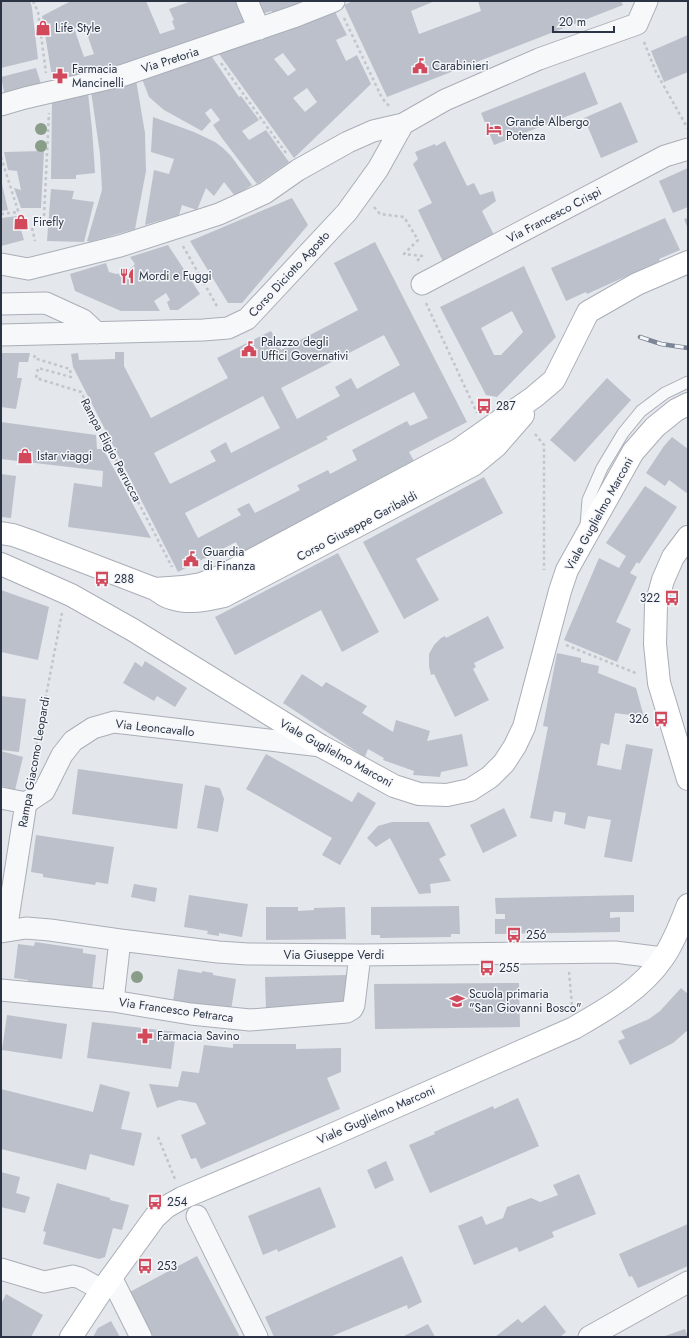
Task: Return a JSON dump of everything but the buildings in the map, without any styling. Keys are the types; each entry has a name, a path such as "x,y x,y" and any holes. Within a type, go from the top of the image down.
{"street":[{"path":"247,1 259,29"},
{"path":"1,264 28,268 120,246 219,214 265,194 298,170 348,142 373,131 403,124 445,100 539,59 637,24 646,1"},
{"name":"Via Pretoria","path":"1,105 49,96 124,75 296,16 338,8"},
{"name":"Corso Diciotto Agosto","path":"1,335 203,330 228,327 247,319 347,212 378,169 403,124"},
{"name":"Via Francesco Crispi","path":"422,284 665,156 688,150"},
{"name":"Corso Giuseppe Garibaldi","path":"155,589 201,584 222,576 458,450 534,397 554,380 588,312 637,284 688,262"},
{"path":"1,304 46,303 83,320 97,333"},
{"name":"Corso Giuseppe Garibaldi","path":"1,534 13,535 30,541 155,589 170,598 183,601 195,601 224,596 473,465 496,446 522,417 534,397"},
{"name":"Viale Guglielmo Marconi","path":"1,564 71,595 133,630 321,746 394,786 419,794 447,795 470,790 490,777 504,763 515,746 524,727 547,637 567,570 633,452 655,427 676,410 688,404"},
{"path":"688,537 673,557 662,580 656,605 655,644 659,683 682,743 688,779"},
{"name":"Via Leoncavallo","path":"26,803 44,791 62,755 73,740 93,728 114,722 321,746"},
{"path":"1,798 26,803"},
{"name":"Rampa Giacomo Leopardi","path":"4,931 9,870 26,803"},
{"name":"Viale Guglielmo Marconi","path":"71,1337 106,1283 155,1217 166,1208 182,1198 327,1137 574,1028 622,999 644,980 663,958 679,927 688,905"},
{"name":"Via Giuseppe Verdi","path":"4,931 26,928 50,930 218,952 248,954 360,955 615,952 663,958"},
{"path":"113,1001 120,940"},
{"name":"Via Francesco Petrarca","path":"1,990 113,1001 191,1014 250,1020 347,1012 352,1009 354,1005 360,955"},
{"path":"198,1216 256,1337"},
{"path":"1,1269 44,1282 73,1276 106,1283 141,1337"},
{"path":"589,1337 688,1282"}],"lane":[{"path":"585,539 588,500 602,468 623,433 641,411 665,393 688,382"}],"path":[{"path":"33,1 38,12 49,96 44,216"},
{"path":"338,8 382,98 403,124"},
{"path":"637,24 656,72 688,129"},
{"path":"209,46 281,145"},
{"path":"1,158 20,217"},
{"path":"362,191 380,214 404,217 418,240 404,254 422,256 413,265"},
{"path":"1,214 19,212"},
{"path":"32,228 35,240"},
{"path":"172,228 228,327"},
{"path":"422,284 436,298 424,300 485,431"},
{"name":"Rampa Eligio Perrucca","path":"34,358 70,369 71,377 38,368 36,378 81,392 183,587"},
{"path":"522,417 544,444 544,582 560,591"},
{"name":"Rampa Giacomo Leopardi","path":"33,764 63,608 71,595"},
{"path":"547,637 659,683"},
{"path":"568,952 574,1028"},
{"path":"158,1137 182,1198"}],"railway":[{"path":"640,337 661,344 688,348"}],"place":[{"name":"Life Style","path":"43,28"},
{"name":"Carabinieri","path":"420,66"},
{"name":"Farmacia Mancinelli","path":"60,76"},
{"name":"Grande Albergo Potenza","path":"494,129"},
{"name":"Firefly","path":"21,222"},
{"name":"Mordi e Fuggi","path":"127,276"},
{"name":"Palazzo degli Uffici Governativi","path":"249,349"},
{"name":"287","path":"484,406"},
{"name":"Istar viaggi","path":"25,456"},
{"name":"Guardia di Finanza","path":"191,559"},
{"name":"288","path":"102,579"},
{"name":"322","path":"672,598"},
{"name":"326","path":"661,719"},
{"name":"256","path":"514,935"},
{"name":"255","path":"487,968"},
{"name":"Scuola primaria \"San Giovanni Bosco\"","path":"457,1001"},
{"name":"Farmacia Savino","path":"145,1036"},
{"name":"254","path":"155,1202"},
{"name":"253","path":"145,1266"}]}
